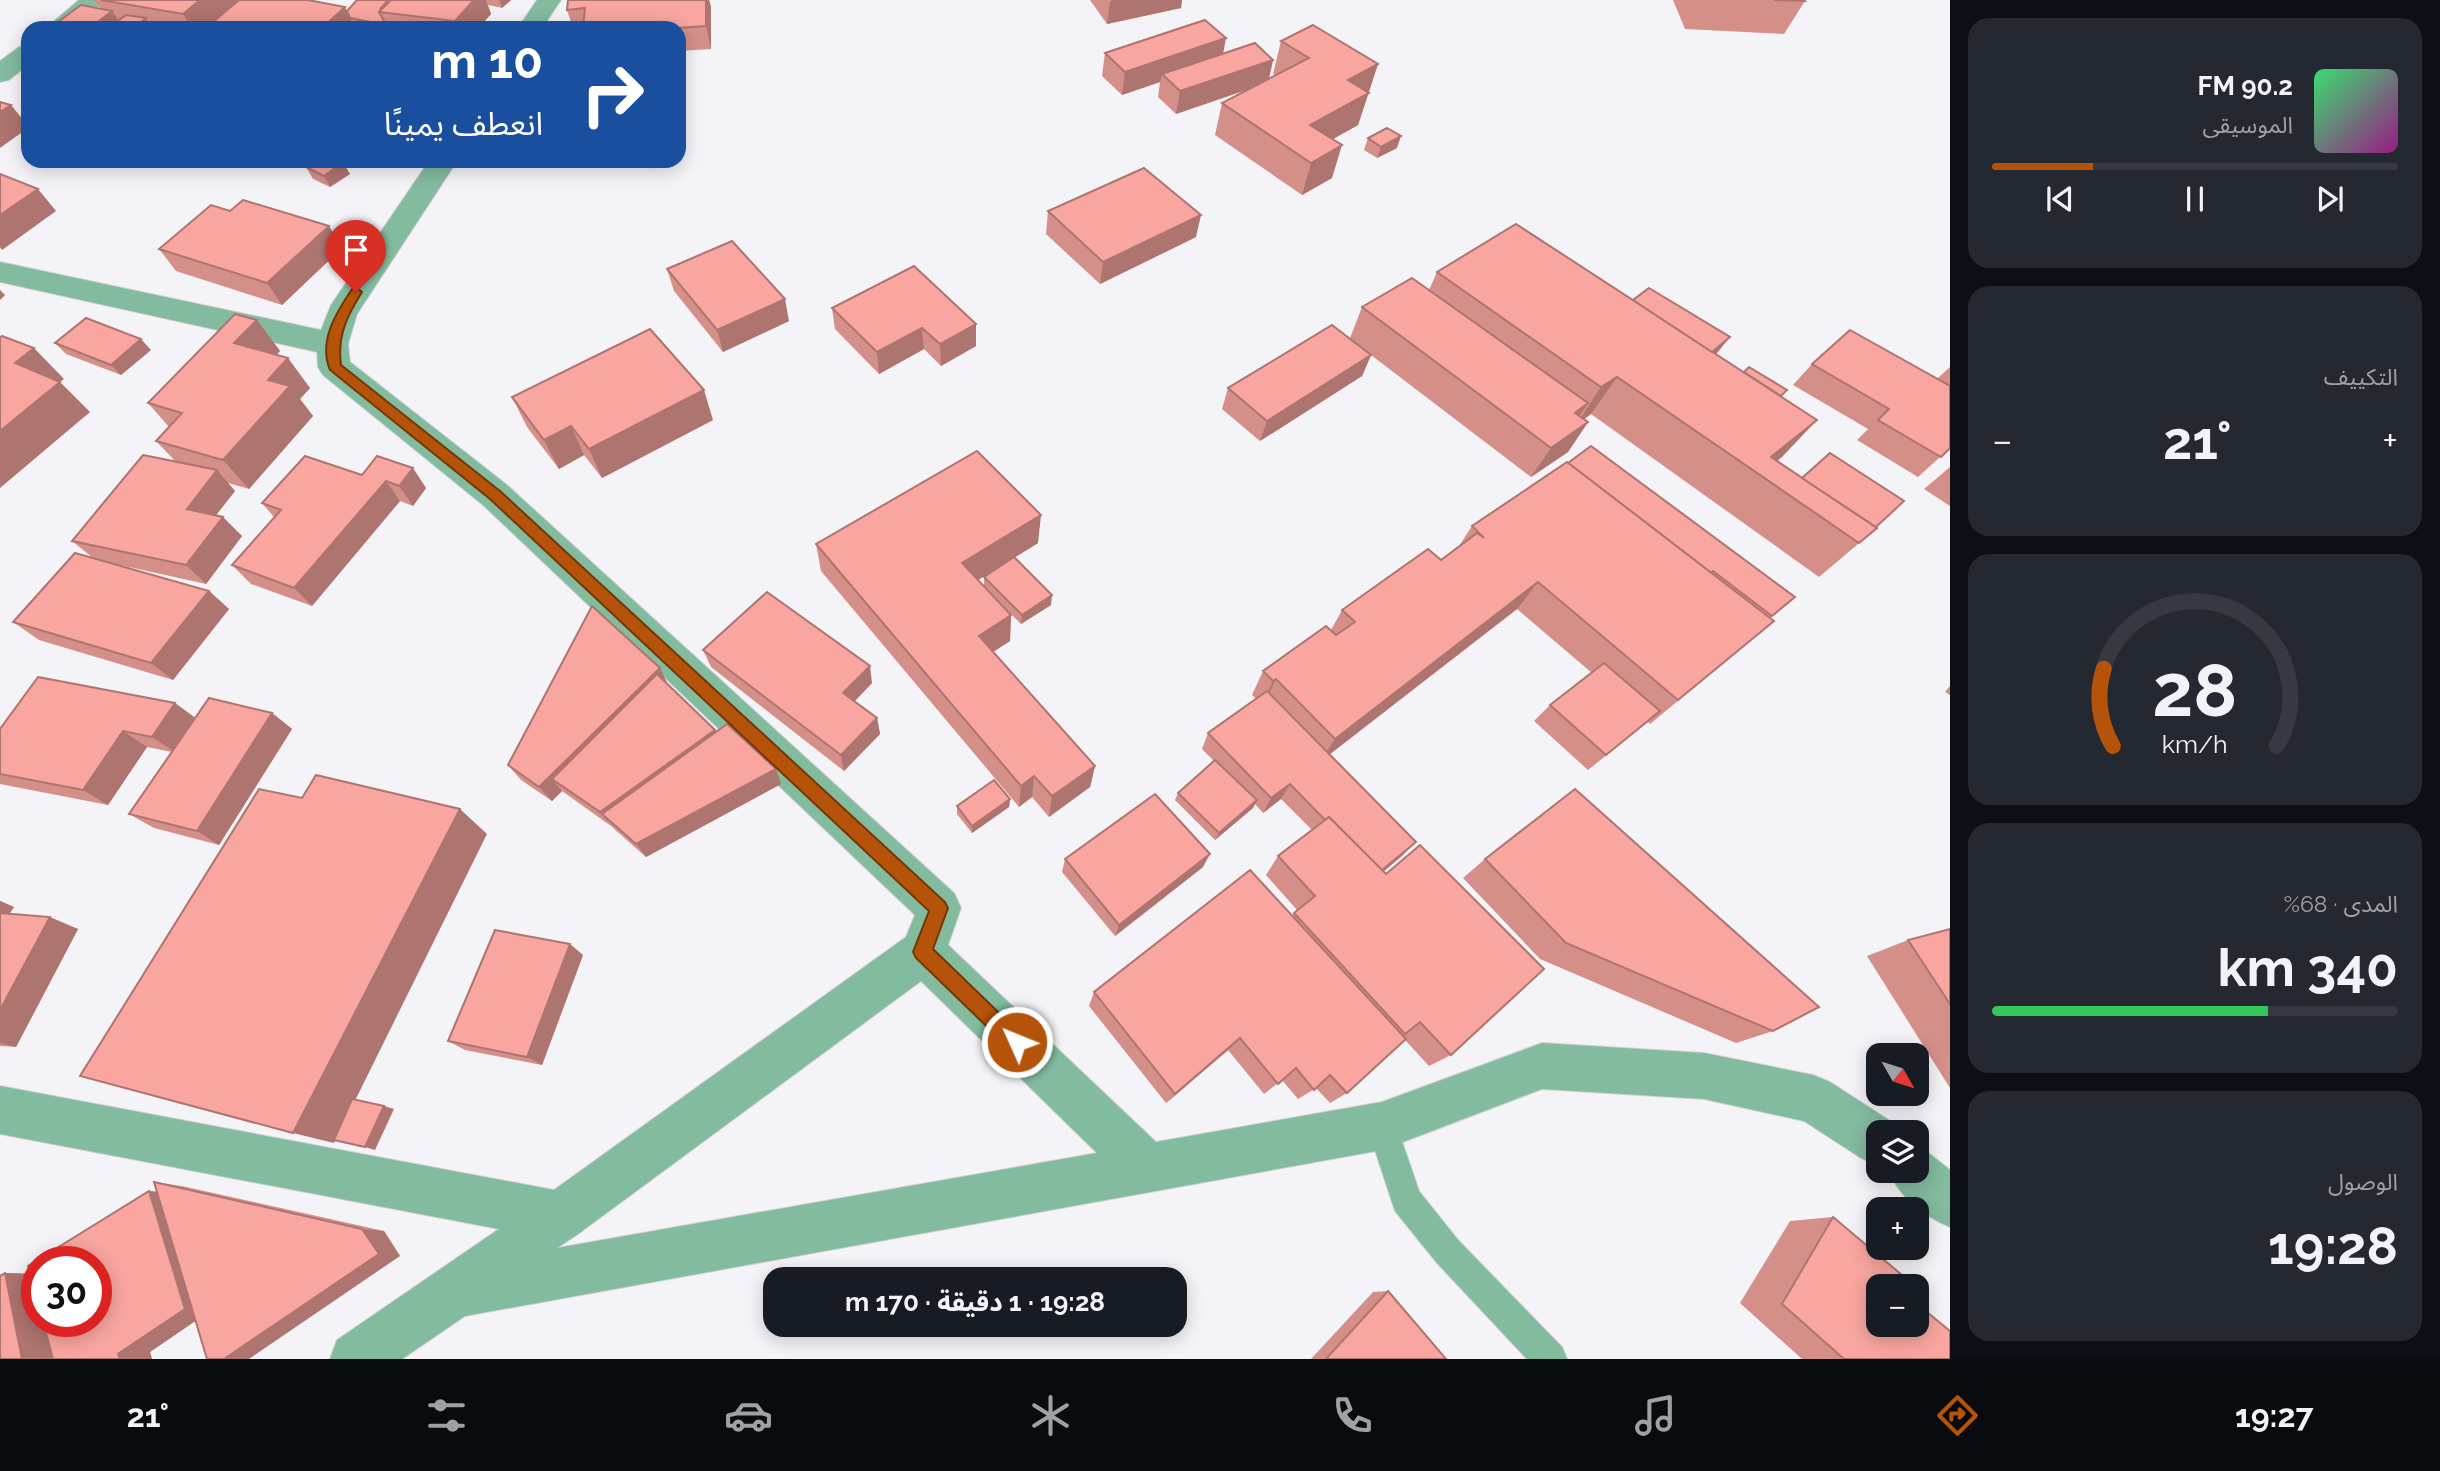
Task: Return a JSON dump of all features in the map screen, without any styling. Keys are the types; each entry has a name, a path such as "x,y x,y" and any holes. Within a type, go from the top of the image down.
{"street":[{"path":"67,21 94,0"},
{"path":"535,21 549,0"},
{"path":"0,74 21,58"},
{"path":"356,1359 455,1292 923,952 939,908 495,495 334,367 332,344 342,313 438,168"},
{"path":"0,272 332,344"},
{"path":"923,952 1149,1169"},
{"path":"455,1292 1382,1126 1542,1066 1704,1076 1813,1099 1866,1133"},
{"path":"0,1110 560,1216"},
{"path":"1927,1183 1950,1202"}],"lane":[{"path":"1382,1126 1406,1200 1448,1252 1550,1359"}],"building":[{"path":"101,0 200,0 183,14"},
{"path":"239,0 308,0 345,7 330,21 214,21"},
{"path":"357,0 388,0 379,12 384,21 350,18 347,11"},
{"path":"391,0 474,0 455,21 379,12"},
{"path":"568,0 706,0 706,26 686,27 686,21 584,21 585,8 567,10"},
{"path":"81,5 112,11 99,21 59,21"},
{"path":"126,15 146,18 142,21 118,21"},
{"path":"1205,20 1226,38 1125,72 1105,53"},
{"path":"1313,25 1378,64 1348,80 1369,93 1310,125 1342,145 1311,163 1222,103 1309,58 1281,41"},
{"path":"1255,43 1273,60 1180,91 1162,74"},
{"path":"0,102 11,105 0,112"},
{"path":"1387,128 1401,136 1381,147 1368,138"},
{"path":"308,168 335,168 324,176"},
{"path":"1144,168 1201,215 1103,262 1048,211"},
{"path":"0,174 38,189 0,215"},
{"path":"243,200 329,226 267,283 159,249 211,205 230,211"},
{"path":"1516,224 1817,420 1771,457 1877,528 1859,543 1617,377 1601,387 1437,272"},
{"path":"732,241 785,299 717,330 667,269"},
{"path":"914,266 976,324 940,344 922,328 877,352 832,308"},
{"path":"1412,278 1588,403 1575,413 1588,422 1551,448 1362,307"},
{"path":"1649,288 1730,337 1712,352 1633,300"},
{"path":"235,314 257,320 234,343 288,358 268,380 290,386 223,460 156,441 182,413 148,403"},
{"path":"86,318 141,339 111,365 55,343"},
{"path":"1332,325 1371,355 1267,421 1228,388"},
{"path":"650,329 704,390 589,449 571,426 544,440 512,397"},
{"path":"1850,330 1950,386 1950,448 1941,457 1878,420 1889,409 1812,364"},
{"path":"0,337 34,348 15,363 60,382 0,431"},
{"path":"1749,367 1787,390 1781,396 1744,372"},
{"path":"1591,446 1795,597 1772,616 1713,571 1711,573 1568,463"},
{"path":"977,451 1041,515 962,563 1011,615 979,636 1095,766 1052,796 1034,776 1021,786 816,544"},
{"path":"1830,453 1904,501 1876,527 1802,478"},
{"path":"143,455 217,470 187,509 223,517 186,565 72,541"},
{"path":"305,456 362,475 377,456 413,468 399,486 386,481 294,588 232,565 281,510 262,503"},
{"path":"1567,462 1774,621 1678,700 1538,582 1335,739 1276,679 1273,681 1263,671 1326,626 1336,635 1355,622 1342,610 1428,549 1441,560 1477,533 1484,538 1472,526"},
{"path":"75,553 209,591 151,663 13,622"},
{"path":"1014,557 1052,595 1022,615 984,577"},
{"path":"767,592 870,666 843,693 877,718 841,755 703,650"},
{"path":"592,606 660,668 539,787 508,765"},
{"path":"1604,663 1660,711 1606,755 1550,705"},
{"path":"657,674 715,730 600,812 552,779"},
{"path":"38,677 175,703 152,737 123,731 83,790 0,774 0,729"},
{"path":"1267,691 1416,842 1382,870 1329,817 1325,820 1290,784 1271,798 1208,733"},
{"path":"209,698 272,713 197,831 129,814"},
{"path":"727,724 776,769 636,844 602,814"},
{"path":"1215,760 1257,800 1219,833 1178,793"},
{"path":"316,775 460,809 293,1133 80,1076 259,789 302,798"},
{"path":"994,780 1010,799 972,826 957,806"},
{"path":"1575,789 1819,1007 1773,1031 1566,943 1485,859"},
{"path":"1155,794 1210,854 1119,925 1065,859"},
{"path":"1329,817 1386,874 1420,845 1544,969 1451,1055 1420,1022 1405,1034 1294,913 1315,896 1278,856"},
{"path":"1250,870 1406,1039 1347,1093 1330,1075 1314,1090 1296,1068 1278,1084 1240,1038 1175,1094 1094,992"},
{"path":"0,913 50,917 0,1010"},
{"path":"1950,929 1950,1004 1908,940"},
{"path":"495,930 570,944 527,1057 448,1041"},
{"path":"352,1099 384,1106 365,1147 334,1140"},
{"path":"154,1182 362,1229 379,1254 224,1359 207,1359"},
{"path":"149,1191 185,1309 118,1354 120,1359 53,1359 47,1337 112,1337 112,1246 60,1246"},
{"path":"1833,1217 1866,1245 1866,1260 1884,1260 1901,1274 1866,1274 1866,1337 1929,1337 1929,1314 1950,1331 1950,1359 1844,1359 1782,1304"},
{"path":"5,1273 22,1359 0,1359 0,1276"},
{"path":"1388,1291 1446,1359 1326,1359"}],"route":[{"path":"356,292 342,313 332,344 334,367 495,495 939,908 923,952 1017,1042"}]}
